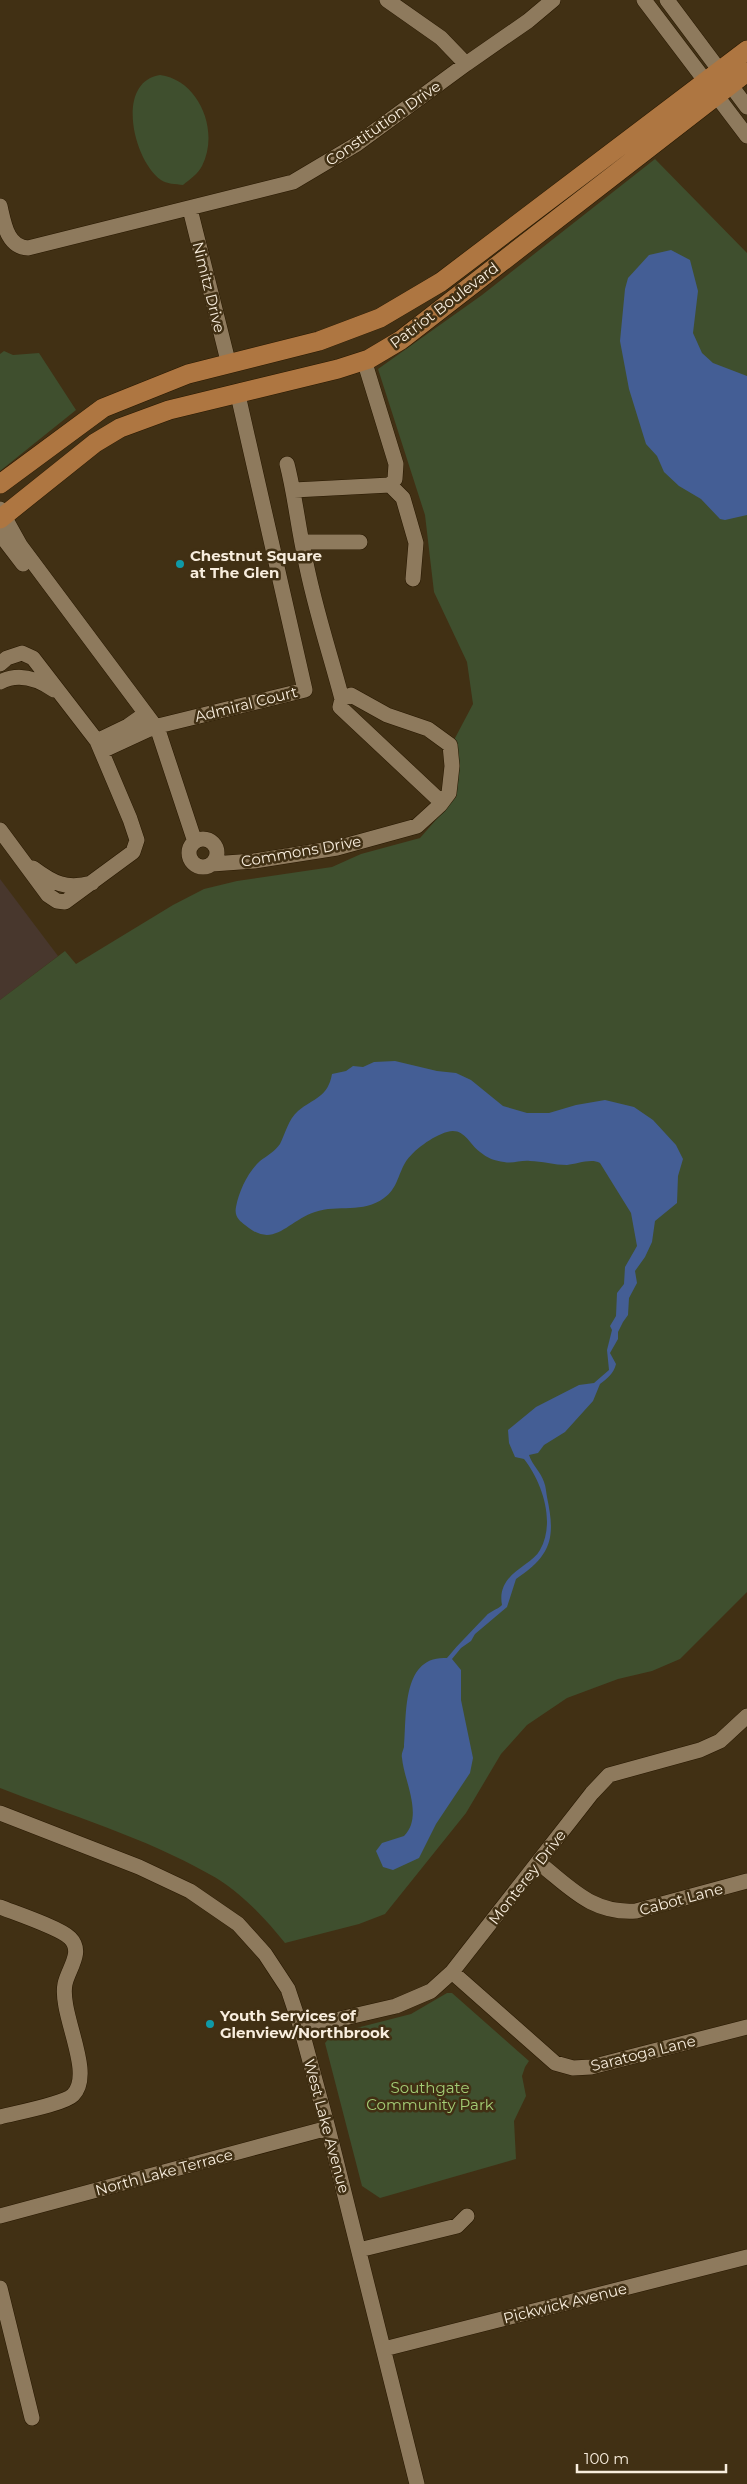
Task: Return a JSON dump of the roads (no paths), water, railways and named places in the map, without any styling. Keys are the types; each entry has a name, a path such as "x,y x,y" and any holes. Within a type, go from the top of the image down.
{"main road":[{"name":"Patriot Boulevard","path":"1,519 95,443 120,428 169,410 238,395 364,360 401,340 718,83 747,50"},
{"name":"Patriot Boulevard","path":"0,484 103,408 188,374 319,341 380,318 433,287 718,83 747,72"}],"street":[{"path":"387,0 441,38 466,64"},
{"name":"Constitution Drive","path":"0,206 10,239 20,248 46,244 293,182 357,144 528,21 553,0"},
{"path":"644,0 718,83 747,108"},
{"path":"667,0 718,83 747,136"},
{"name":"Nimitz Drive","path":"190,209 229,365"},
{"path":"364,360 396,464 395,479 390,486"},
{"name":"Admiral Court","path":"100,746 154,727 305,690 238,395"},
{"path":"287,464 294,490 302,542 342,699 340,707 440,800 440,805"},
{"path":"294,490 390,486 403,498 416,543 413,579"},
{"path":"1,519 154,727"},
{"path":"302,542 360,542"},
{"path":"0,664 6,658 22,653 33,658 100,746 118,787 137,840 133,852 96,881 82,886 58,884 23,862 0,830"},
{"path":"0,682 7,679 26,677 45,684 60,694"},
{"name":"Commons Drive","path":"154,727 158,730 194,842 204,839 213,842 217,850 212,864 337,848 417,826 440,805 449,793 452,766 450,745 428,729 386,715 351,695 342,699"},
{"path":"100,746 145,714"},
{"name":"Monterey Drive","path":"301,2028 396,2006 431,1991 452,1972 592,1793 609,1775 700,1750 720,1741 747,1716"},
{"name":"West Lake Avenue","path":"0,1813 139,1867 190,1891 238,1924 265,1954 288,1989 301,2028 328,2128 417,2484"},
{"name":"Cabot Lane","path":"539,1863 586,1899 601,1908 620,1912 636,1911 747,1881"},
{"path":"0,1907 64,1934 73,1944 75,1958 66,1981 64,1998 80,2072 77,2090 65,2100 0,2117"},
{"name":"Saratoga Lane","path":"452,1972 555,2063 573,2068 592,2067 747,2027"},
{"name":"North Lake Terrace","path":"0,2216 328,2128"},
{"path":"359,2250 457,2226 467,2216"},
{"name":"Pickwick Avenue","path":"384,2349 747,2257"},
{"path":"0,2288 32,2418"}],"water":[{"path":"671,250 690,260 698,291 693,333 702,353 713,363 747,376 747,515 725,520 720,519 701,499 679,486 664,472 657,456 646,444 629,389 620,341 625,289 628,278 649,255"},
{"path":"395,1061 437,1071 456,1073 471,1080 503,1106 527,1113 549,1113 576,1105 605,1100 634,1107 653,1120 676,1145 683,1159 678,1176 677,1203 655,1221 652,1242 645,1257 635,1271 637,1283 629,1298 628,1315 618,1332 618,1339 610,1353 616,1364 614,1370 600,1384 593,1401 565,1432 544,1445 538,1453 529,1455 543,1478 550,1512 550,1535 544,1554 516,1579 507,1607 475,1634 471,1641 461,1648 452,1659 461,1670 461,1700 473,1758 470,1773 436,1824 419,1858 393,1870 383,1867 376,1851 382,1843 404,1836 410,1828 412,1819 413,1809 402,1755 409,1690 414,1677 421,1666 432,1660 447,1658 488,1614 502,1605 504,1585 515,1572 536,1556 545,1539 547,1515 541,1491 531,1468 524,1459 515,1457 509,1443 508,1430 536,1407 579,1385 594,1383 609,1370 607,1350 612,1330 610,1326 616,1316 617,1293 624,1284 625,1267 637,1246 631,1213 600,1163 588,1161 567,1165 535,1161 511,1163 497,1161 488,1158 476,1149 462,1134 453,1131 436,1137 413,1153 405,1163 392,1190 376,1203 368,1206 315,1212 273,1234 264,1235 255,1232 241,1222 237,1216 236,1207 239,1195 248,1176 260,1161 280,1144 289,1122 298,1111 324,1092 332,1074 346,1071 353,1066 363,1067 374,1062"}],"place":[{"name":"Chestnut Square at The Glen","path":"180,564"},
{"name":"Youth Services of Glenview/Northbrook","path":"210,2024"}],"park label":[{"name":"Southgate Community Park","path":"430,2096"}]}
